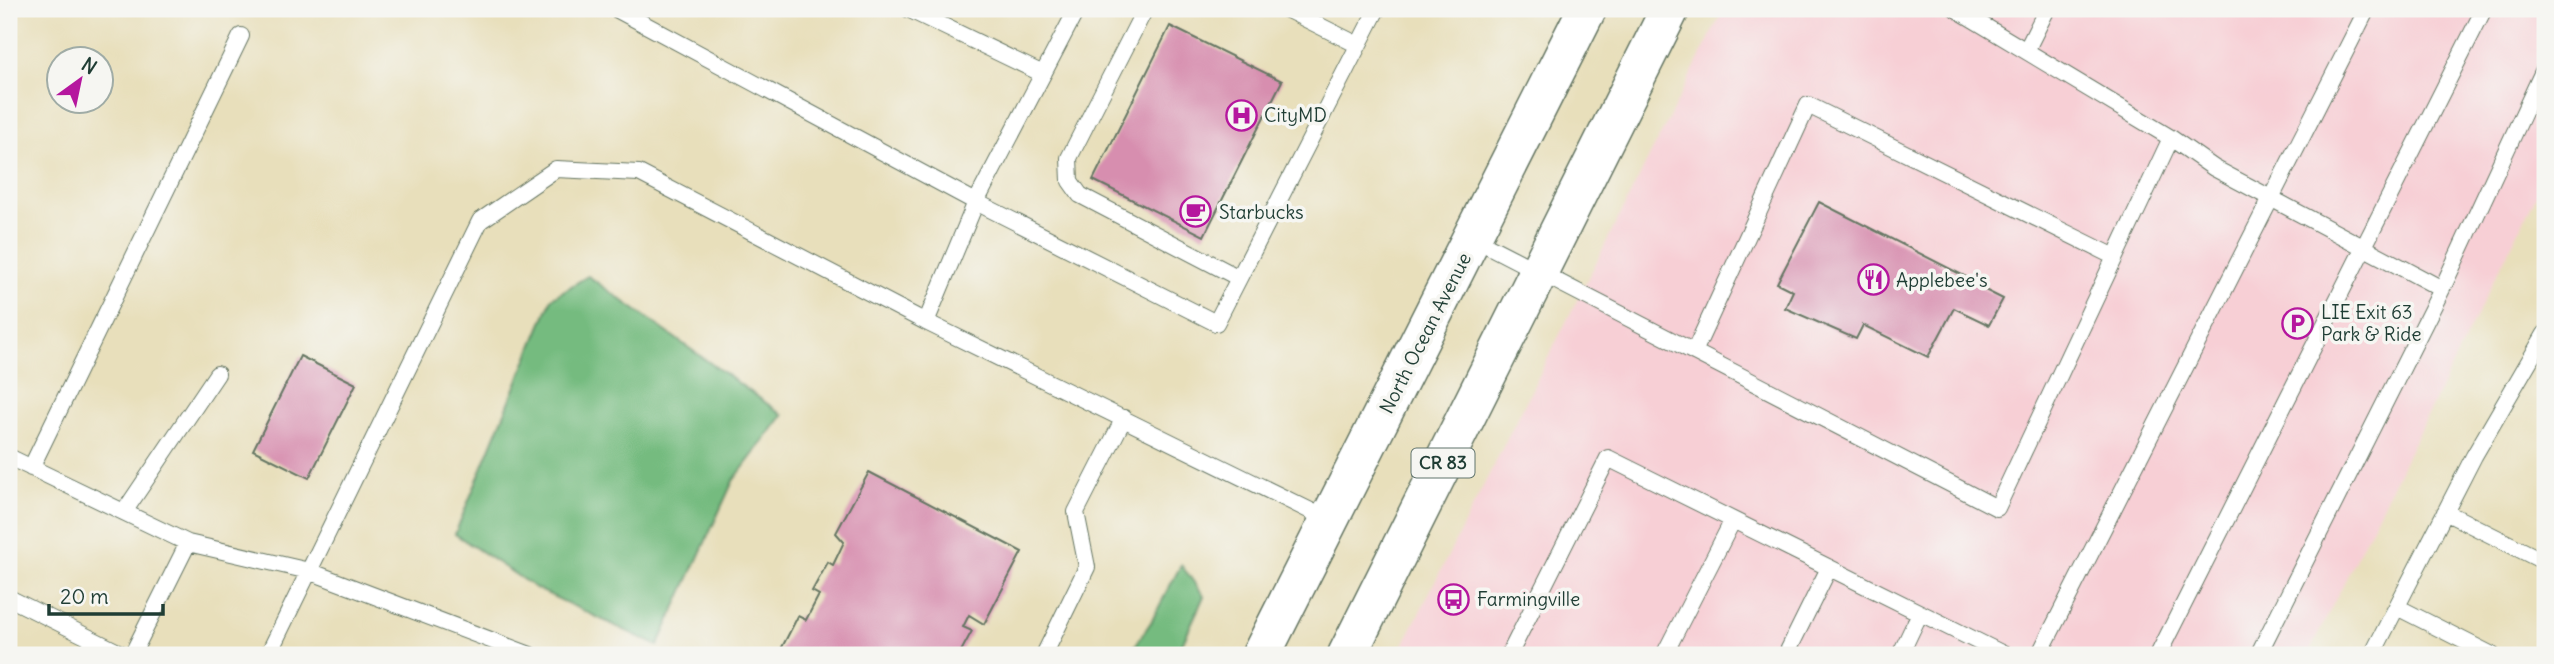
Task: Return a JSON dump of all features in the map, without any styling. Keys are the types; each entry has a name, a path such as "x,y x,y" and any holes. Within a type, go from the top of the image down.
{"highway":[{"name":"North Ocean Avenue","path":"1261,655 1587,9"},
{"name":"CR 83","path":"1347,655 1670,9"}],"lane":[{"path":"616,9 976,202 1216,323 1377,9"},
{"path":"908,9 1043,74"},
{"path":"926,322 976,202 1077,9"},
{"path":"1145,9 1069,158 1070,181 1080,195 1239,278"},
{"path":"1286,9 1358,45"},
{"path":"1956,9 2171,138 2214,168 2442,289"},
{"path":"2026,51 2047,9"},
{"path":"2039,655 2367,9"},
{"path":"2158,655 2362,246 2484,9"},
{"path":"30,468 241,36"},
{"path":"2258,655 2442,289 2545,67"},
{"path":"1694,352 1808,105 2115,257"},
{"path":"1473,238 1997,508 2171,138"},
{"path":"268,655 480,220 556,169 639,173 926,322 1329,520"},
{"path":"2372,655 2474,456 2545,334"},
{"path":"124,512 217,374"},
{"path":"1045,655 1087,567 1076,512 1125,418"},
{"path":"9,457 188,543 309,571 530,655"},
{"path":"1510,655 1608,458 2005,655"},
{"path":"2445,512 2545,562"},
{"path":"1664,655 1733,520"},
{"path":"132,655 188,543"},
{"path":"1786,655 1829,568"},
{"path":"9,598 124,655"},
{"path":"2397,607 2492,655"},
{"path":"1899,655 1920,613"}],"shaded area":[{"path":"1724,9 2545,9 2545,178 2308,655 1398,655"}],"green space":[{"path":"588,276 783,415 733,481 658,646 537,589 455,534 552,298"},
{"path":"1181,565 1204,596 1177,655 1129,655 1151,622"}],"building":[{"path":"1170,26 1282,81 1204,236 1093,180"},
{"name":"Applebee's","path":"1819,202 1968,278 1969,282 2003,299 1989,325 1954,308 1928,357 1863,325 1856,339 1785,308 1793,291 1777,283"},
{"path":"300,356 356,384 309,478 253,450"},
{"path":"869,472 1022,552 984,624 969,615 963,627 972,631 959,655 778,655 798,616 806,620 819,595 812,591 828,562 833,565 844,542 836,533"}],"place":[{"name":"CityMD","path":"1241,115"},
{"name":"Starbucks","path":"1196,212"},
{"name":"Applebee's","path":"1873,280"},
{"name":"LIE Exit 63 Park & Ride","path":"2298,323"},
{"name":"Farmingville","path":"1454,599"}]}
